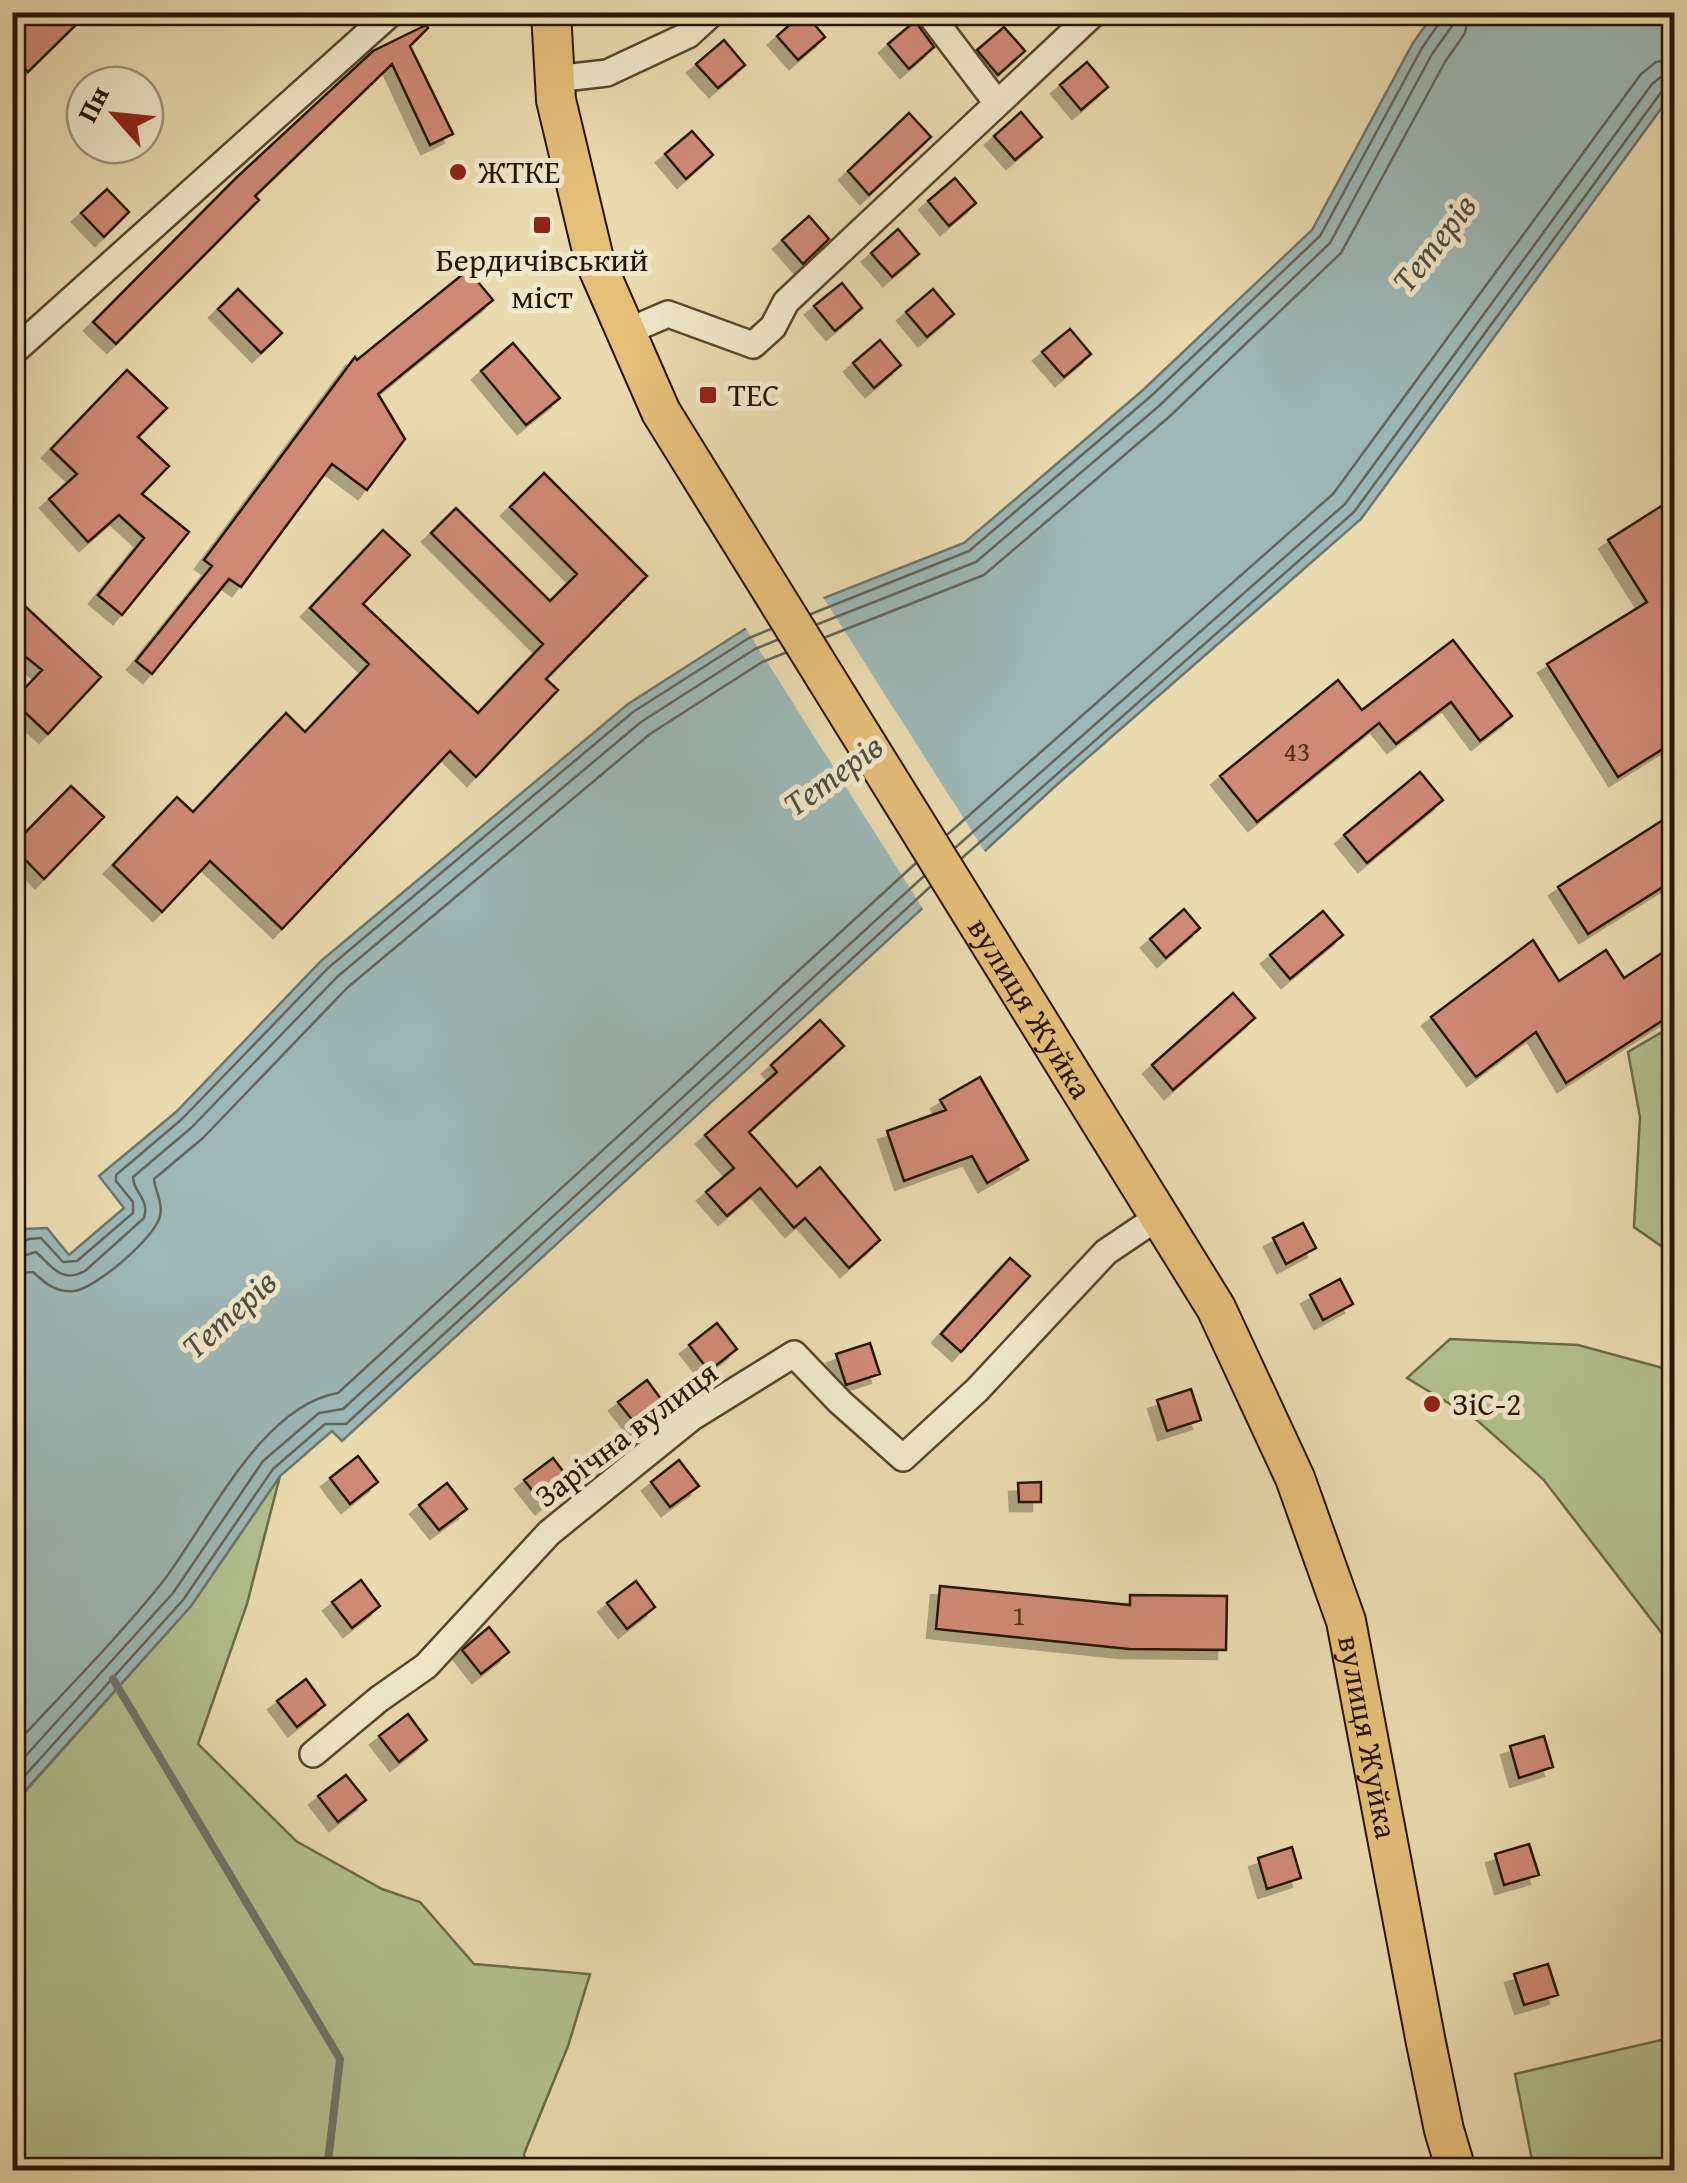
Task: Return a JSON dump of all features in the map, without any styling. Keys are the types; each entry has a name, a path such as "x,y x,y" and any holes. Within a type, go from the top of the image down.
{"highway":[{"name":"вулиця Жуйка","path":"551,12 556,100 594,259 661,412 1216,1308 1296,1478 1346,1621 1426,2043 1456,2170"}],"street":[{"path":"12,352 392,12"},
{"path":"555,79 607,73 688,35 712,12"},
{"path":"928,12 997,103"},
{"path":"626,332 668,314 753,345 773,327 786,302 1095,12"},
{"name":"Зарічна вулиця","path":"313,1754 378,1699 426,1666 549,1533 690,1418 794,1354 903,1458 978,1390 1106,1252 1158,1217"}],"green space":[{"path":"1674,1025 1674,1255 1634,1227 1640,1117 1628,1052"},
{"path":"1450,1339 1578,1345 1674,1371 1674,1649 1543,1479 1478,1421 1407,1378"},
{"path":"280,1476 247,1604 198,1744 296,1841 382,1889 420,1902 474,1964 590,1974 568,2046 524,2154 527,2170 13,2170 13,1805 191,1606"},
{"path":"1674,2037 1674,2170 1534,2170 1515,2074"}],"water":[{"name":"Тетерів","path":"1434,13 1674,13 1674,91 1361,519 1061,781 342,1441 332,1431 280,1476 191,1606 13,1804 13,1240 24,1229 47,1228 69,1255 124,1208 99,1176 176,1112 321,961 628,704 745,629 964,543 1143,390 1312,230 1413,43"}],"pier":[{"path":"821,594 987,855 925,912 743,624"}],"building":[{"path":"12,12 89,12 28,72 12,56"},
{"path":"804,12 825,37 798,60 777,36"},
{"path":"915,21 934,47 909,69 888,44"},
{"path":"426,25 428,28 410,46 453,134 430,145 392,64 255,196 259,200 116,344 93,322 237,177 373,51"},
{"path":"1004,27 1025,51 998,75 977,50"},
{"path":"724,40 745,65 718,88 696,64"},
{"path":"1087,62 1108,87 1081,110 1060,85"},
{"path":"1021,112 1042,137 1015,160 994,136"},
{"path":"909,113 931,137 869,195 848,171"},
{"path":"692,131 713,155 686,179 665,154"},
{"path":"955,178 976,203 949,226 928,201"},
{"path":"107,189 129,212 104,237 81,213"},
{"path":"809,216 829,239 803,264 782,240"},
{"path":"898,229 919,254 892,277 871,253"},
{"path":"468,270 493,300 378,394 405,439 367,490 332,464 241,587 229,579 152,674 136,661 212,566 204,560 355,357 357,360"},
{"path":"842,283 862,308 835,331 814,306"},
{"path":"238,289 282,333 261,353 218,309"},
{"path":"933,289 954,314 927,337 906,312"},
{"path":"1070,329 1091,354 1064,377 1042,352"},
{"path":"880,340 901,365 874,388 853,363"},
{"path":"513,343 560,398 526,425 481,371"},
{"path":"127,370 167,408 138,437 169,466 142,494 189,532 122,615 98,595 144,538 119,515 88,542 49,499 77,474 51,449"},
{"path":"544,473 647,576 546,679 558,690 476,777 450,751 282,929 210,861 162,912 113,865 177,797 193,812 286,713 305,732 369,664 310,608 383,530 410,555 363,604 478,713 543,644 431,533 456,508 550,601 577,574 510,507"},
{"path":"1674,498 1674,742 1618,777 1547,664 1647,602 1608,540"},
{"path":"12,594 101,677 48,734 13,701 42,670 12,646"},
{"path":"1453,640 1512,716 1480,741 1451,702 1396,744 1379,723 1257,822 1220,776 1338,680 1362,710"},
{"path":"1420,772 1443,800 1367,863 1344,835"},
{"path":"71,786 104,817 44,879 12,846"},
{"path":"1674,813 1674,880 1588,934 1558,887"},
{"path":"1184,909 1200,928 1166,958 1150,939"},
{"path":"1323,911 1343,935 1290,979 1270,955"},
{"path":"1533,940 1559,981 1606,950 1624,978 1674,945 1674,1013 1566,1083 1536,1032 1476,1077 1431,1017"},
{"path":"1233,993 1255,1018 1173,1090 1152,1065"},
{"path":"820,1020 844,1046 749,1132 797,1187 820,1167 880,1240 849,1268 805,1218 794,1228 760,1188 727,1216 706,1192 734,1168 705,1135 777,1072 771,1065"},
{"path":"980,1077 1028,1160 987,1183 972,1156 904,1181 887,1131 946,1110 940,1100"},
{"path":"1303,1223 1316,1248 1286,1264 1273,1238"},
{"path":"1010,1258 1030,1276 961,1352 941,1334"},
{"path":"1340,1279 1353,1304 1323,1320 1310,1295"},
{"path":"717,1323 737,1349 709,1371 689,1345"},
{"path":"870,1343 880,1374 846,1385 836,1354"},
{"path":"647,1380 666,1406 638,1427 618,1402"},
{"path":"1191,1389 1201,1420 1167,1431 1157,1400"},
{"path":"358,1456 378,1482 350,1504 330,1478"},
{"path":"553,1458 572,1483 544,1505 524,1480"},
{"path":"679,1460 699,1486 670,1507 651,1482"},
{"path":"1041,1482 1041,1502 1019,1502 1018,1483"},
{"path":"447,1483 467,1509 439,1530 419,1505"},
{"path":"361,1580 380,1606 352,1628 332,1602"},
{"path":"636,1581 655,1607 627,1629 607,1603"},
{"path":"940,1586 1130,1605 1130,1595 1227,1596 1226,1650 1129,1649 936,1629"},
{"path":"489,1627 509,1652 481,1674 462,1650"},
{"path":"306,1679 325,1705 297,1727 277,1701"},
{"path":"408,1714 427,1740 399,1762 379,1736"},
{"path":"1544,1736 1553,1767 1519,1778 1510,1746"},
{"path":"346,1775 366,1800 338,1822 318,1796"},
{"path":"1529,1844 1539,1875 1504,1885 1495,1854"},
{"path":"1292,1847 1301,1878 1267,1889 1258,1858"},
{"path":"1548,1964 1558,1995 1524,2005 1514,1974"}],"waterway":[{"path":"113,1679 340,2059 327,2170"}],"place":[{"name":"ЖТКЕ","path":"458,172"},
{"name":"Бердичівський міст","path":"542,225"},
{"name":"ТЕС","path":"708,395"},
{"name":"ЗіС-2","path":"1432,1404"}]}
